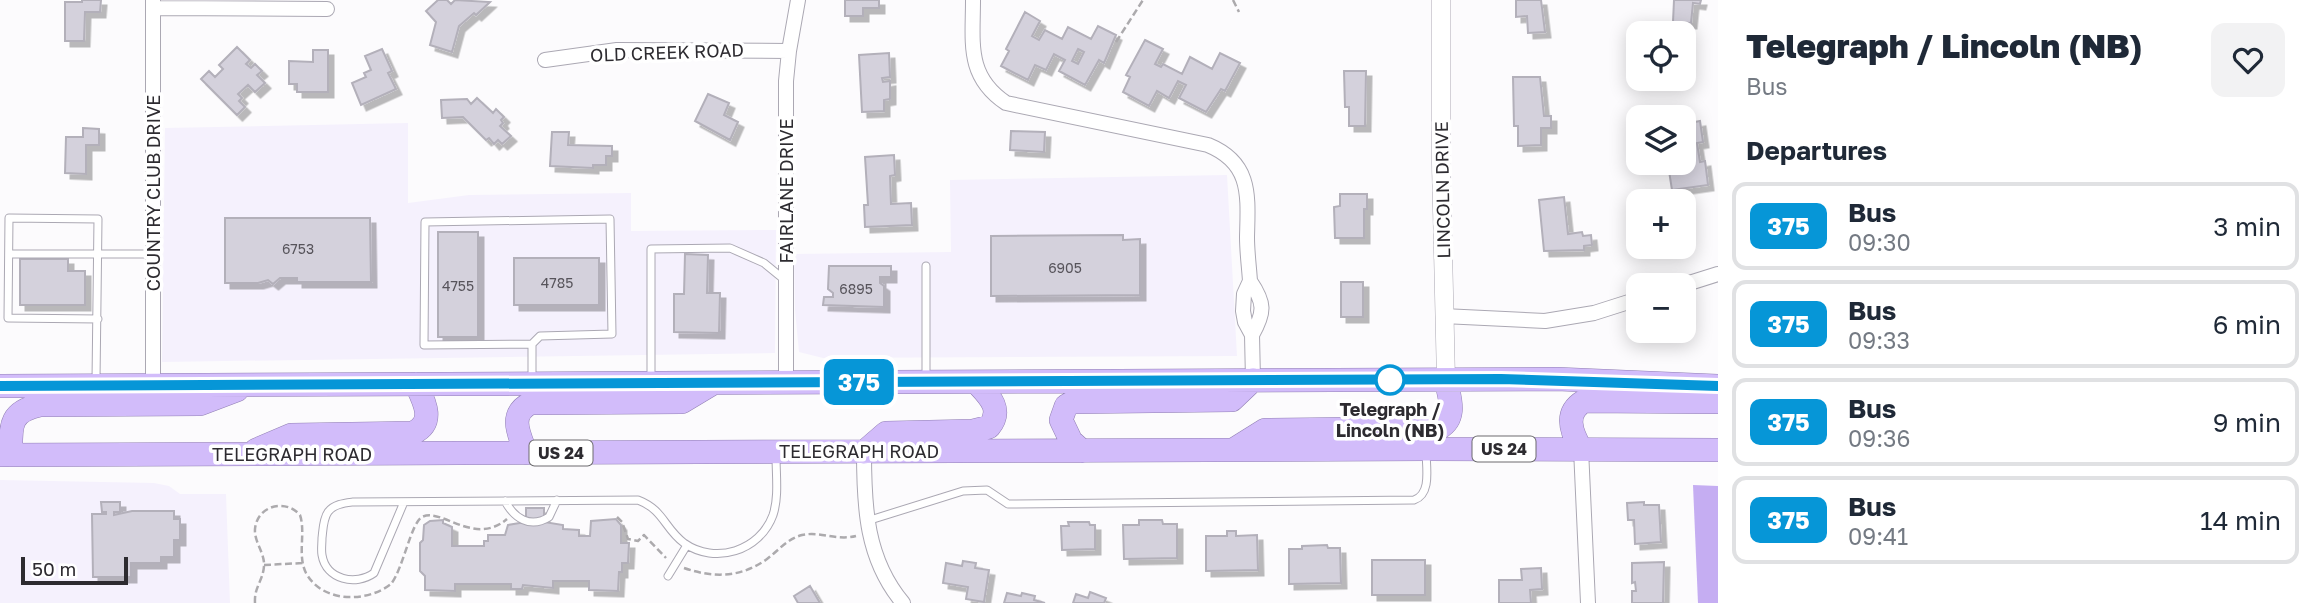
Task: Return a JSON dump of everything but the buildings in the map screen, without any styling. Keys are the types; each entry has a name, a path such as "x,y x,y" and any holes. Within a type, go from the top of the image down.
{"highway":[{"path":"0,386 1557,379 1718,386"},
{"path":"1082,451 1071,441 1061,420 1066,407 1073,402 1231,400 1254,380"},
{"path":"1233,450 1265,430 1439,428 1450,418 1452,410 1446,380"},
{"path":"864,452 886,433 974,431 989,427 995,417 994,404 976,382"},
{"path":"526,453 516,423 521,409 531,403 682,402 714,383"},
{"path":"247,454 291,435 413,433 422,427 427,417 426,407 416,384"},
{"path":"6,455 13,421 19,411 31,407 200,404 250,385"},
{"path":"1581,449 1573,436 1571,423 1573,410 1584,401 1718,402"},
{"name":"TELEGRAPH ROAD","path":"6,455 1718,450"}],"street":[{"name":"FAIRLANE DRIVE","path":"786,383 786,133 789,51 798,0"},
{"path":"973,0 973,53 977,69 992,94 1006,103 1208,145 1227,154 1242,175 1246,186 1250,281 1262,303 1259,322 1252,335 1254,380"},
{"name":"LINCOLN DRIVE","path":"1441,0 1443,316 1446,380"},
{"path":"153,4 327,9"},
{"name":"COUNTRY CLUB DRIVE","path":"153,4 153,386"},
{"name":"OLD CREEK ROAD","path":"545,60 617,50 789,51"},
{"path":"1696,281 1718,274"},
{"path":"1443,316 1545,321 1594,313 1626,303"},
{"path":"1581,449 1588,603"},
{"path":"864,452 867,521 879,564 888,583 903,603"}],"lane":[{"path":"96,386 98,319 98,219 9,218 8,318 98,319"},
{"path":"532,344 424,345 425,222 610,219 612,334 540,336 532,344 533,384"},
{"path":"651,383 651,249 730,248 764,264 786,281"},
{"path":"9,254 153,254"},
{"path":"926,266 926,382"},
{"path":"867,521 963,491 987,491 1008,504 1414,500 1422,497 1426,490 1426,449"},
{"path":"404,502 374,573 358,580 345,580 332,574 322,555 323,528 328,511 338,504 353,502 638,500 652,506 687,545 714,554 734,552 751,544 773,516 776,499 776,452"},
{"path":"505,501 512,514 524,520 545,520 552,513 557,500"},
{"path":"668,576 687,545"}],"path":[{"path":"1116,42 1143,0"},
{"path":"1233,0 1239,12"},
{"path":"255,603 255,589 264,565 256,536 257,521 267,508 282,505 296,511 302,520 303,562 307,574 320,591 338,600 358,602 378,595 394,579 400,571 415,524 424,516 431,515 459,527 477,529 499,526 512,514"},
{"path":"264,565 303,562"}],"shaded area":[{"path":"408,123 408,203 469,195 631,193 631,231 776,230 775,353 162,362 165,128"},
{"path":"1227,175 1237,356 823,358 799,352 794,254 951,252 950,180"},
{"path":"0,480 154,483 169,486 180,494 226,494 230,603 0,603"},
{"path":"1693,485 1718,486 1718,603 1698,603"}],"bus line":[{"name":"375","path":"0,386 1501,379 1718,386"}],"place":[{"name":"Telegraph / Lincoln (NB)","path":"1390,380"}]}
